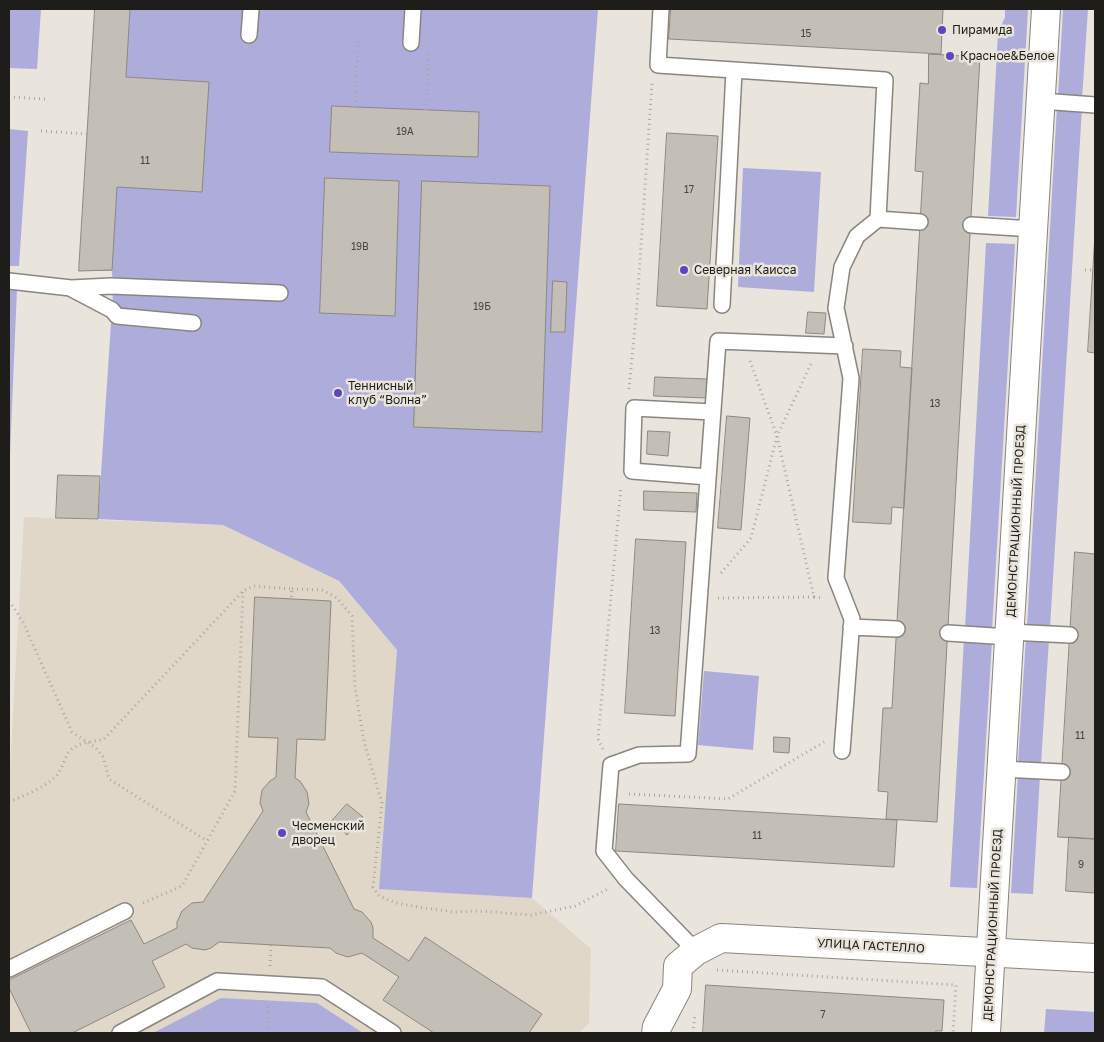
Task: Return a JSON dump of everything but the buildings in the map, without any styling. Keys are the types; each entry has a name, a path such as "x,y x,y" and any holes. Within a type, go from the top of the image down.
{"street":[{"name":"ДЕМОНСТРАЦИОННЫЙ ПРОЕЗД","path":"986,1033 1046,9"},
{"name":"УЛИЦА ГАСТЕЛЛО","path":"674,1033 686,998 678,966 702,960 722,938 1095,958"},
{"name":"УЛИЦА ГАСТЕЛЛО","path":"656,1033 656,1027 686,998"}],"lane":[{"path":"249,35 251,9"},
{"path":"411,43 413,9"},
{"path":"661,9 658,65 885,80 878,219"},
{"path":"722,305 734,71"},
{"path":"1041,101 1095,105"},
{"path":"842,751 852,619 836,578 851,378 836,308 842,267 857,236 878,219 920,222"},
{"path":"971,225 1033,229"},
{"path":"9,281 71,288 111,286 280,292"},
{"path":"71,288 112,310 117,316 193,323"},
{"path":"702,960 626,879 604,851 611,765 639,755 688,754 718,341 845,346"},
{"path":"708,477 632,471 634,408 713,412"},
{"path":"852,627 896,630"},
{"path":"948,633 1070,635"},
{"path":"1002,769 1062,772"},
{"path":"9,970 126,911"},
{"path":"120,1033 217,981 322,987 393,1033"}],"path":[{"path":"355,107 358,40"},
{"path":"426,110 429,44"},
{"path":"629,394 637,305 651,86 658,65"},
{"path":"9,97 45,99"},
{"path":"41,131 87,134"},
{"path":"1085,270 1095,270"},
{"path":"743,342 777,436 814,597"},
{"path":"699,598 751,538 777,436 820,345"},
{"path":"611,765 598,739 621,482"},
{"path":"9,802 48,782 58,774 69,752 74,747 104,739 243,591 254,586 322,590 337,598 352,616 355,687 364,742 382,803 372,887 379,896 396,903 454,912 479,911 531,914 575,906 598,896 626,879"},
{"path":"291,599 292,589"},
{"path":"126,911 182,886 235,791 243,591"},
{"path":"699,598 814,597 845,601"},
{"path":"12,605 23,622 72,732 96,748 103,757 109,780 207,841"},
{"path":"609,793 728,799 844,731"},
{"path":"702,960 956,985 953,1033"},
{"path":"686,998 693,1033"}],"shaded area":[{"path":"9,9 41,9 37,69 9,68"},
{"name":"Теннисный клуб “Волна”","path":"95,9 598,9 532,898 379,889 397,650 339,581 223,525 98,519 113,293 112,271 79,271"},
{"path":"1005,9 1028,9 1016,217 988,216 998,33 1005,17"},
{"path":"1063,9 1088,9 1082,99 1058,97"},
{"path":"1057,107 1082,108 1050,627 1027,626"},
{"path":"9,129 28,131 19,266 9,266"},
{"path":"743,168 821,172 814,292 738,287"},
{"path":"986,243 1015,244 992,630 965,628"},
{"path":"9,288 17,288 9,479"},
{"path":"24,517 223,525 338,581 397,650 379,888 532,898 591,949 589,1023 579,1033 9,1033 9,785"},
{"path":"1026,637 1049,639 1041,764 1018,762"},
{"path":"964,639 992,641 977,888 950,887"},
{"path":"704,671 759,676 753,750 698,745"},
{"path":"1018,775 1040,776 1033,894 1011,893"},
{"path":"221,998 317,1003 363,1033 153,1033"},
{"path":"1046,1009 1095,1012 1095,1033 1044,1033"}],"place":[{"name":"Пирамида","path":"942,30"},
{"name":"Красное&Белое","path":"950,56"},
{"name":"Северная Каисса","path":"684,270"},
{"name":"Теннисный клуб “Волна”","path":"338,393"},
{"name":"Чесменский дворец","path":"282,833"}]}
